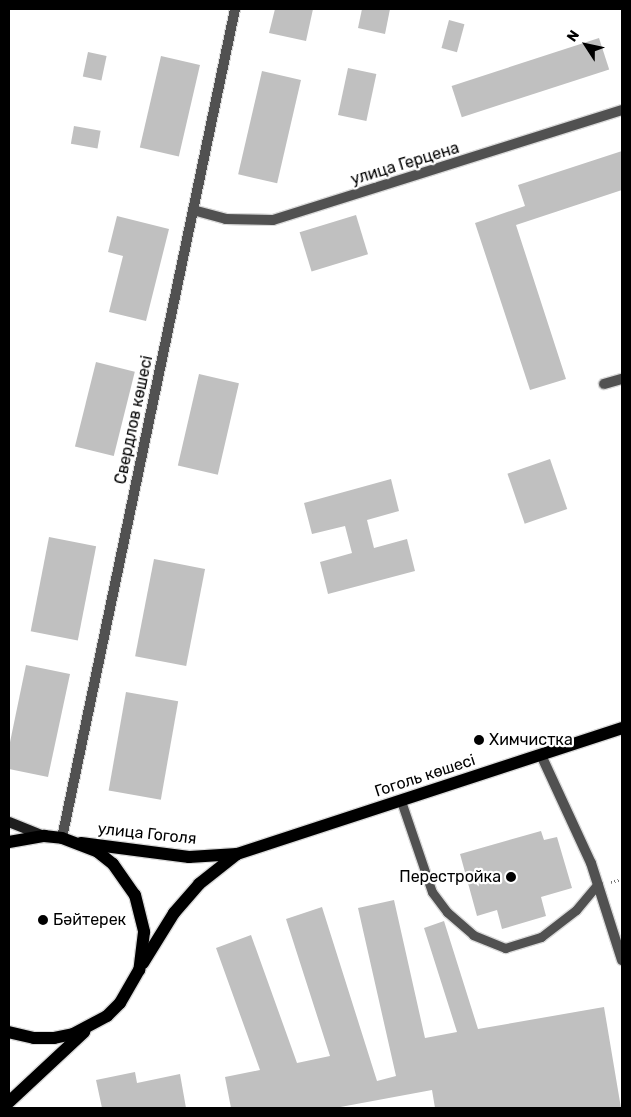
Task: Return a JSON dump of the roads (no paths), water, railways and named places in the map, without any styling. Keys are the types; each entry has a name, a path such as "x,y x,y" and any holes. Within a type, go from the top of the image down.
{"main road":[{"name":"Гоголь көшесі","path":"237,854 622,728"},
{"path":"9,842 44,836 62,838 81,843 113,864 135,895 144,932 139,970"},
{"name":"улица Гоголя","path":"81,843 189,857 237,854"},
{"path":"9,1102 91,1026 120,1003 174,913 199,884 237,854"},
{"path":"9,1032 34,1038 54,1038 91,1026"}],"street":[{"name":"Свердлов көшесі","path":"62,838 235,9"},
{"name":"улица Герцена","path":"193,210 226,219 273,220 622,110"},
{"path":"604,384 622,378"},
{"path":"541,755 598,884 622,960"},
{"path":"9,822 44,836"}],"lane":[{"path":"401,801 432,892 447,912 481,938 505,948 541,937 576,910 598,884"}],"place":[{"name":"Химчистка","path":"479,740"},
{"name":"Перестройка","path":"511,877"},
{"name":"Бәйтерек","path":"43,920"}]}
